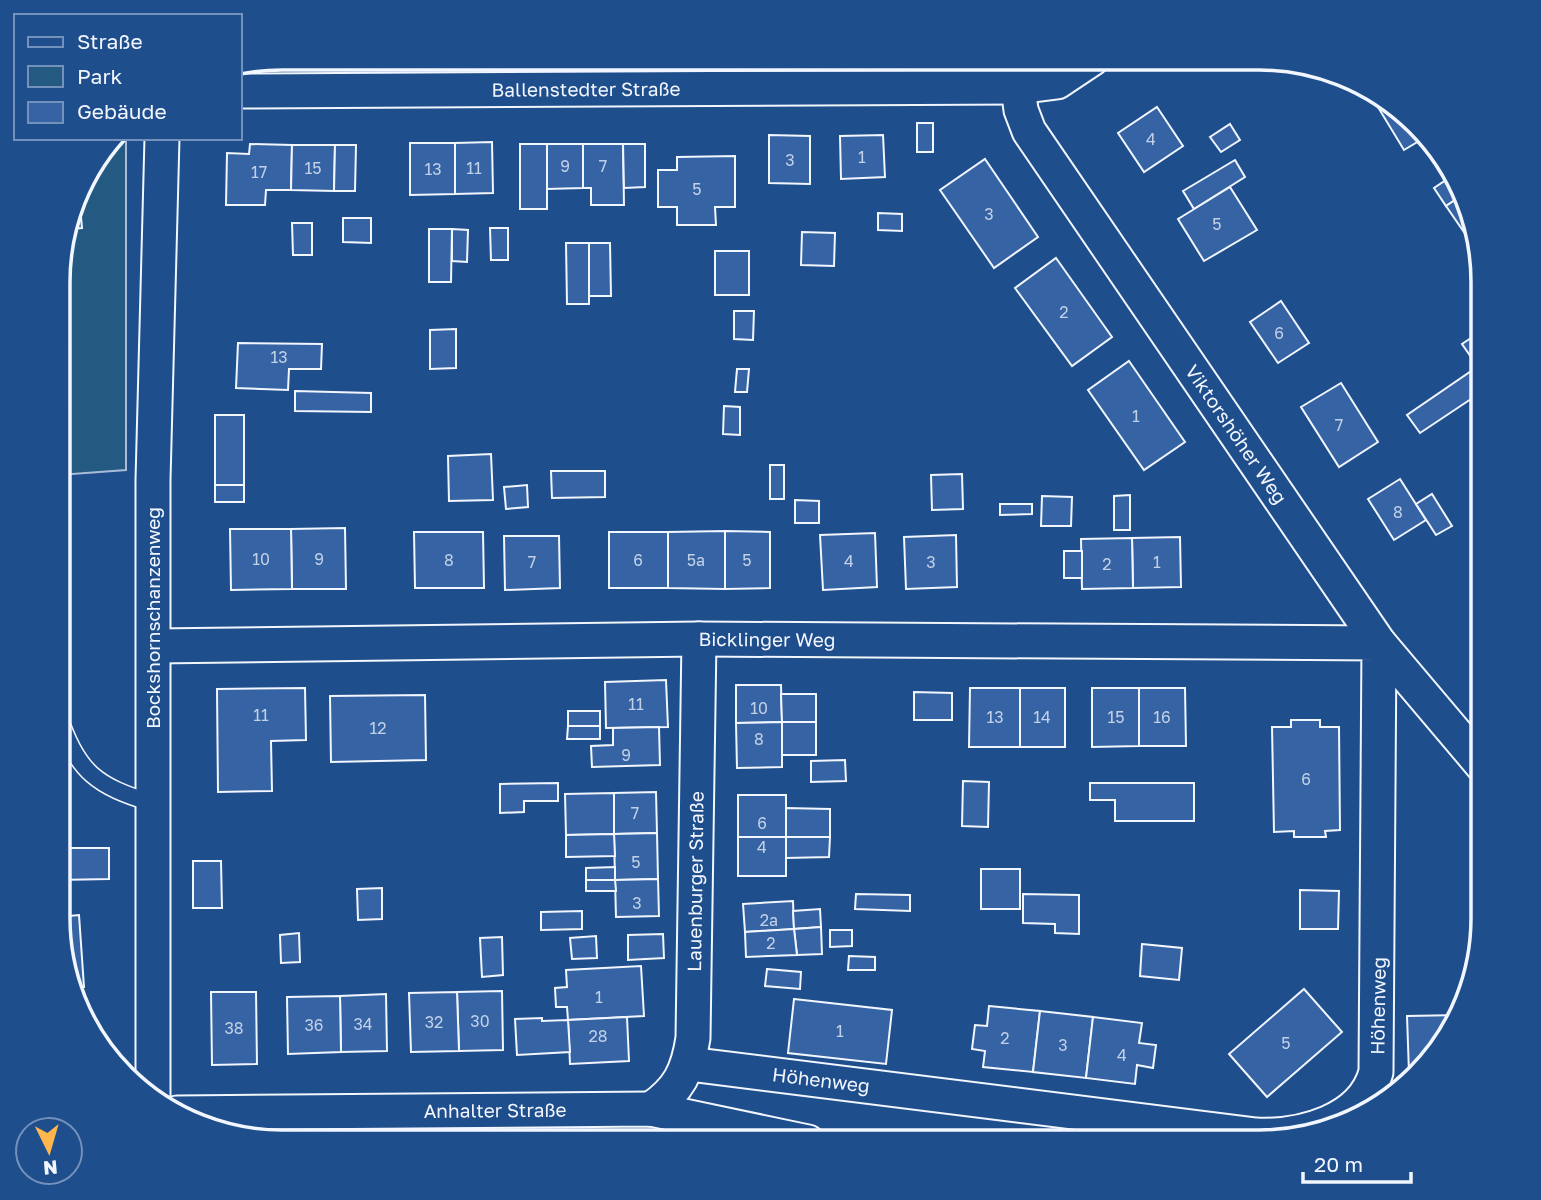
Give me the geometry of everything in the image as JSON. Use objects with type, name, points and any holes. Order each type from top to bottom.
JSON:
[{"type":"street","name":"Ballenstedter Straße","points":[[242,91],[1018,87],[1056,82],[1074,70]]},
{"type":"street","name":"Viktorshöher Weg","points":[[1018,87],[1020,110],[1029,131],[1379,643],[1471,752]]},
{"type":"street","name":"Bockshornschanzenweg","points":[[153,1085],[153,480],[162,140]]},
{"type":"street","name":"Bicklinger Weg","points":[[155,646],[699,639],[1379,643]]},
{"type":"street","name":"Lauenburger Straße","points":[[651,1108],[674,1091],[689,1064],[695,1009],[699,639]]},
{"type":"street","name":"Höhenweg","points":[[1344,1112],[1363,1097],[1376,1072],[1379,643]]},
{"type":"street","name":"Höhenweg","points":[[689,1064],[1216,1130]]},
{"type":"street","name":"Anhalter Straße","points":[[200,1114],[651,1108],[753,1130]]},
{"type":"lane","points":[[1018,87],[1033,70]]},
{"type":"lane","points":[[70,743],[88,774],[113,790],[152,803]]},
{"type":"green space","points":[[125,140],[126,140],[126,470],[70,474],[70,282],[74,241],[81,214],[98,176]]},
{"type":"building","points":[[1378,106],[1417,142],[1404,150]]},
{"type":"building","points":[[1157,107],[1183,146],[1144,172],[1118,133]]},
{"type":"building","points":[[917,123],[933,123],[933,152],[917,152]]},
{"type":"building","points":[[1230,124],[1240,140],[1221,152],[1210,137]]},
{"type":"building","points":[[769,135],[810,136],[810,184],[769,183]]},
{"type":"building","points":[[883,135],[885,177],[841,179],[840,136]]},
{"type":"building","points":[[492,142],[493,193],[455,194],[455,143]]},
{"type":"building","points":[[410,143],[455,143],[455,194],[410,195]]},
{"type":"building","points":[[250,144],[292,145],[291,190],[266,190],[265,205],[226,205],[227,153],[249,154]]},
{"type":"building","points":[[520,144],[547,144],[547,209],[520,209]]},
{"type":"building","points":[[547,144],[583,144],[583,188],[547,189]]},
{"type":"building","points":[[583,144],[623,144],[624,205],[591,205],[591,188],[583,188]]},
{"type":"building","points":[[623,144],[645,144],[645,187],[624,188]]},
{"type":"building","points":[[292,145],[335,145],[334,191],[291,190]]},
{"type":"building","points":[[335,145],[356,145],[355,191],[334,191]]},
{"type":"building","points":[[735,156],[735,207],[715,207],[716,225],[677,225],[677,207],[658,207],[658,170],[677,170],[677,157]]},
{"type":"building","points":[[985,159],[1038,237],[994,268],[940,190]]},
{"type":"building","points":[[1235,160],[1245,177],[1194,209],[1183,191]]},
{"type":"building","points":[[1445,181],[1455,200],[1446,206],[1434,188]]},
{"type":"building","points":[[1230,187],[1257,230],[1204,261],[1178,219]]},
{"type":"building","points":[[1455,200],[1465,234],[1446,206]]},
{"type":"building","points":[[878,213],[902,214],[902,231],[878,230]]},
{"type":"building","points":[[81,215],[82,228],[77,228]]},
{"type":"building","points":[[343,218],[371,218],[371,243],[343,242]]},
{"type":"building","points":[[292,223],[312,223],[312,255],[293,255]]},
{"type":"building","points":[[490,228],[508,228],[508,260],[491,260]]},
{"type":"building","points":[[429,229],[452,229],[451,282],[429,282]]},
{"type":"building","points":[[452,229],[468,230],[467,262],[452,261]]},
{"type":"building","points":[[802,232],[835,233],[834,266],[801,265]]},
{"type":"building","points":[[566,243],[589,243],[589,304],[567,304]]},
{"type":"building","points":[[589,243],[610,243],[611,296],[589,296]]},
{"type":"building","points":[[715,251],[749,251],[749,295],[715,295]]},
{"type":"building","points":[[1056,258],[1112,337],[1072,366],[1015,288]]},
{"type":"building","points":[[1281,301],[1309,343],[1278,363],[1250,322]]},
{"type":"building","points":[[734,311],[754,311],[753,340],[734,339]]},
{"type":"building","points":[[456,329],[456,368],[430,369],[430,330]]},
{"type":"building","points":[[1471,338],[1471,357],[1462,344]]},
{"type":"building","points":[[238,343],[322,344],[321,369],[289,369],[288,390],[236,388]]},
{"type":"building","points":[[1129,361],[1185,442],[1144,470],[1088,390]]},
{"type":"building","points":[[737,369],[749,369],[747,392],[735,392]]},
{"type":"building","points":[[1471,371],[1471,399],[1420,433],[1407,415]]},
{"type":"building","points":[[1341,383],[1378,442],[1339,467],[1301,407]]},
{"type":"building","points":[[295,391],[371,393],[371,412],[295,411]]},
{"type":"building","points":[[724,406],[740,407],[740,435],[723,434]]},
{"type":"building","points":[[215,415],[244,415],[244,485],[215,485]]},
{"type":"building","points":[[491,454],[493,500],[449,501],[448,456]]},
{"type":"building","points":[[770,465],[784,465],[784,499],[770,499]]},
{"type":"building","points":[[551,471],[605,471],[605,497],[552,498]]},
{"type":"building","points":[[962,474],[963,509],[932,510],[931,475]]},
{"type":"building","points":[[1400,479],[1426,520],[1394,540],[1368,499]]},
{"type":"building","points":[[215,485],[244,485],[244,502],[215,502]]},
{"type":"building","points":[[527,485],[528,507],[506,509],[504,487]]},
{"type":"building","points":[[1432,494],[1452,526],[1436,535],[1416,504]]},
{"type":"building","points":[[1130,495],[1130,530],[1114,530],[1114,496]]},
{"type":"building","points":[[1042,496],[1072,497],[1071,526],[1041,526]]},
{"type":"building","points":[[795,500],[819,501],[819,523],[795,523]]},
{"type":"building","points":[[1000,504],[1032,504],[1032,514],[1000,515]]},
{"type":"building","points":[[345,528],[346,589],[292,589],[291,529]]},
{"type":"building","points":[[230,529],[291,529],[292,589],[231,590]]},
{"type":"building","points":[[725,531],[770,532],[770,588],[725,589]]},
{"type":"building","points":[[725,531],[725,589],[668,588],[668,532]]},
{"type":"building","points":[[414,532],[483,532],[484,588],[415,588]]},
{"type":"building","points":[[609,532],[668,532],[668,588],[609,588]]},
{"type":"building","points":[[875,533],[877,587],[823,590],[820,535]]},
{"type":"building","points":[[956,535],[957,587],[906,589],[904,537]]},
{"type":"building","points":[[504,536],[559,536],[560,588],[505,590]]},
{"type":"building","points":[[1180,537],[1181,587],[1133,588],[1132,538]]},
{"type":"building","points":[[1132,538],[1133,588],[1082,589],[1081,539]]},
{"type":"building","points":[[1064,551],[1082,551],[1082,578],[1064,578]]},
{"type":"building","points":[[666,680],[668,727],[606,728],[605,682]]},
{"type":"building","points":[[736,685],[781,685],[782,722],[736,723]]},
{"type":"building","points":[[305,688],[306,740],[271,741],[272,791],[218,792],[217,689]]},
{"type":"building","points":[[970,688],[1020,688],[1020,747],[969,747]]},
{"type":"building","points":[[1020,688],[1065,688],[1065,747],[1020,747]]},
{"type":"building","points":[[1092,688],[1139,688],[1139,746],[1092,747]]},
{"type":"building","points":[[1139,688],[1185,688],[1186,746],[1139,746]]},
{"type":"building","points":[[914,692],[952,693],[952,720],[914,720]]},
{"type":"building","points":[[781,694],[816,694],[816,722],[782,722]]},
{"type":"building","points":[[425,695],[426,760],[331,762],[330,696]]},
{"type":"building","points":[[568,711],[600,711],[600,726],[568,726]]},
{"type":"building","points":[[1291,720],[1320,720],[1320,727],[1339,727],[1340,830],[1325,831],[1326,837],[1294,837],[1294,831],[1274,832],[1272,727],[1291,727]]},
{"type":"building","points":[[782,722],[816,722],[816,755],[782,755]]},
{"type":"building","points":[[782,722],[782,767],[737,768],[736,723]]},
{"type":"building","points":[[568,726],[600,726],[600,739],[567,739]]},
{"type":"building","points":[[659,727],[660,765],[592,767],[591,746],[613,745],[613,728]]},
{"type":"building","points":[[845,760],[846,781],[811,782],[811,761]]},
{"type":"building","points":[[963,781],[989,782],[988,827],[962,826]]},
{"type":"building","points":[[558,783],[558,801],[524,801],[524,812],[500,813],[500,784]]},
{"type":"building","points":[[1090,783],[1194,783],[1194,821],[1115,821],[1115,800],[1090,800]]},
{"type":"building","points":[[656,792],[657,833],[614,834],[614,793]]},
{"type":"building","points":[[614,793],[614,834],[566,835],[565,794]]},
{"type":"building","points":[[738,795],[786,795],[786,837],[738,837]]},
{"type":"building","points":[[786,808],[830,809],[830,837],[786,837]]},
{"type":"building","points":[[657,833],[658,879],[615,880],[614,834]]},
{"type":"building","points":[[614,834],[615,856],[566,857],[566,835]]},
{"type":"building","points":[[738,837],[786,837],[786,876],[738,876]]},
{"type":"building","points":[[786,837],[830,837],[829,857],[786,858]]},
{"type":"building","points":[[70,848],[109,848],[109,879],[70,880]]},
{"type":"building","points":[[193,861],[221,861],[222,908],[193,908]]},
{"type":"building","points":[[615,867],[615,880],[586,880],[586,868]]},
{"type":"building","points":[[981,869],[1020,869],[1020,909],[981,909]]},
{"type":"building","points":[[658,879],[659,916],[616,917],[615,880]]},
{"type":"building","points":[[586,880],[615,880],[616,891],[586,891]]},
{"type":"building","points":[[382,888],[382,919],[358,920],[357,889]]},
{"type":"building","points":[[1300,890],[1339,891],[1338,929],[1300,929]]},
{"type":"building","points":[[856,894],[910,895],[910,911],[855,909]]},
{"type":"building","points":[[1023,894],[1079,895],[1079,934],[1055,933],[1055,924],[1023,923]]},
{"type":"building","points":[[793,901],[794,929],[745,932],[743,904]]},
{"type":"building","points":[[820,909],[821,927],[794,929],[793,911]]},
{"type":"building","points":[[582,911],[582,929],[541,930],[541,912]]},
{"type":"building","points":[[79,915],[84,987],[74,959],[70,916]]},
{"type":"building","points":[[821,927],[822,954],[797,955],[794,929]]},
{"type":"building","points":[[794,929],[797,955],[746,957],[745,932]]},
{"type":"building","points":[[830,930],[852,930],[852,946],[830,947]]},
{"type":"building","points":[[299,933],[300,962],[281,963],[280,935]]},
{"type":"building","points":[[663,934],[664,958],[628,960],[628,935]]},
{"type":"building","points":[[596,936],[597,958],[572,959],[570,938]]},
{"type":"building","points":[[502,937],[503,975],[482,977],[480,938]]},
{"type":"building","points":[[1142,944],[1182,948],[1179,980],[1140,976]]},
{"type":"building","points":[[849,956],[875,957],[875,970],[848,970]]},
{"type":"building","points":[[641,966],[644,1016],[568,1020],[567,1007],[556,1007],[555,988],[567,987],[566,970]]},
{"type":"building","points":[[767,969],[801,972],[800,989],[765,986]]},
{"type":"building","points":[[1304,989],[1342,1032],[1267,1097],[1229,1054]]},
{"type":"building","points":[[502,991],[503,1050],[459,1051],[457,992]]},
{"type":"building","points":[[211,992],[256,992],[257,1064],[212,1065]]},
{"type":"building","points":[[457,992],[459,1051],[411,1052],[409,993]]},
{"type":"building","points":[[386,994],[387,1051],[341,1052],[340,996]]},
{"type":"building","points":[[340,996],[341,1052],[288,1054],[287,997]]},
{"type":"building","points":[[794,999],[892,1010],[886,1064],[788,1053]]},
{"type":"building","points":[[989,1006],[1040,1011],[1033,1072],[983,1067],[985,1051],[972,1049],[975,1025],[987,1026]]},
{"type":"building","points":[[1040,1011],[1093,1017],[1086,1078],[1033,1072]]},
{"type":"building","points":[[1447,1015],[1435,1036],[1409,1068],[1407,1016]]},
{"type":"building","points":[[627,1017],[629,1061],[570,1064],[568,1020]]},
{"type":"building","points":[[1093,1017],[1142,1023],[1139,1043],[1156,1045],[1153,1068],[1137,1065],[1135,1084],[1086,1078]]},
{"type":"building","points":[[542,1018],[542,1021],[568,1020],[570,1052],[517,1055],[515,1019]]}]
